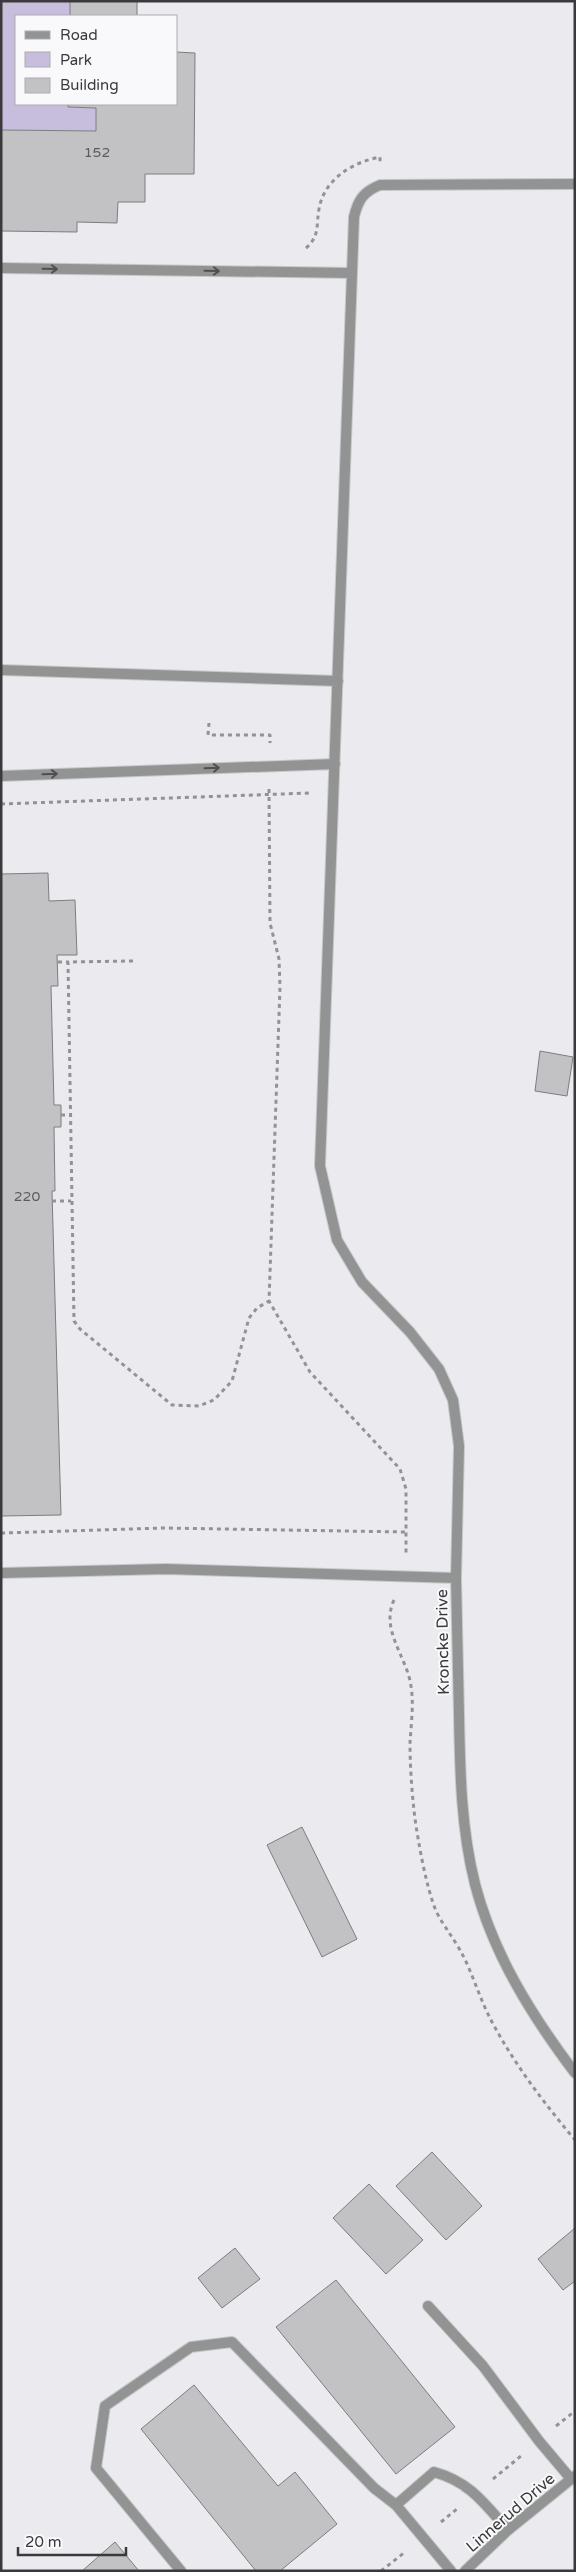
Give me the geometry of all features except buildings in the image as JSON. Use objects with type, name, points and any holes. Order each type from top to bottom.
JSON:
[{"type":"street","points":[[456,1578],[459,1446],[453,1400],[439,1369],[410,1332],[362,1282],[337,1240],[320,1166],[354,217],[357,202],[367,191],[380,186],[575,184]]},
{"type":"street","points":[[1,268],[352,273]]},
{"type":"street","points":[[1,670],[338,682]]},
{"type":"street","points":[[1,776],[335,764]]},
{"type":"street","name":"Kroncke Drive","points":[[1,1573],[166,1570],[456,1578],[460,1780],[466,1840],[475,1884],[491,1932],[514,1983],[550,2040],[575,2074]]},
{"type":"street","points":[[428,2306],[483,2366],[539,2441],[573,2478]]},
{"type":"street","points":[[181,2571],[96,2468],[105,2406],[191,2347],[232,2342],[374,2488],[396,2505],[450,2571]]},
{"type":"street","points":[[396,2505],[434,2472],[453,2477],[476,2493],[508,2530]]},
{"type":"street","name":"Linnerud Drive","points":[[465,2571],[508,2530],[573,2478]]},
{"type":"path","points":[[300,250],[307,248],[315,238],[321,200],[332,182],[340,175],[358,163],[380,157],[380,186]]},
{"type":"path","points":[[209,723],[208,735],[270,735],[268,795],[270,923],[279,959],[280,988],[269,1301],[310,1372],[400,1468],[406,1489],[405,1577],[390,1609],[390,1623],[392,1636],[406,1662],[411,1687],[410,1746],[416,1820],[436,1910],[447,1932],[460,1950],[484,2007],[511,2055],[538,2095],[575,2140]]},
{"type":"path","points":[[1,804],[334,792]]},
{"type":"path","points":[[58,962],[133,960]]},
{"type":"path","points":[[68,962],[74,1322],[172,1405],[199,1406],[214,1400],[226,1390],[232,1381],[249,1318],[257,1308],[269,1301]]},
{"type":"path","points":[[61,1115],[70,1115]]},
{"type":"path","points":[[52,1201],[72,1201]]},
{"type":"path","points":[[1,1532],[163,1528],[406,1532]]},
{"type":"green space","points":[[1,1],[70,1],[70,15],[15,15],[15,105],[68,105],[69,107],[96,108],[96,131],[1,130]]}]
